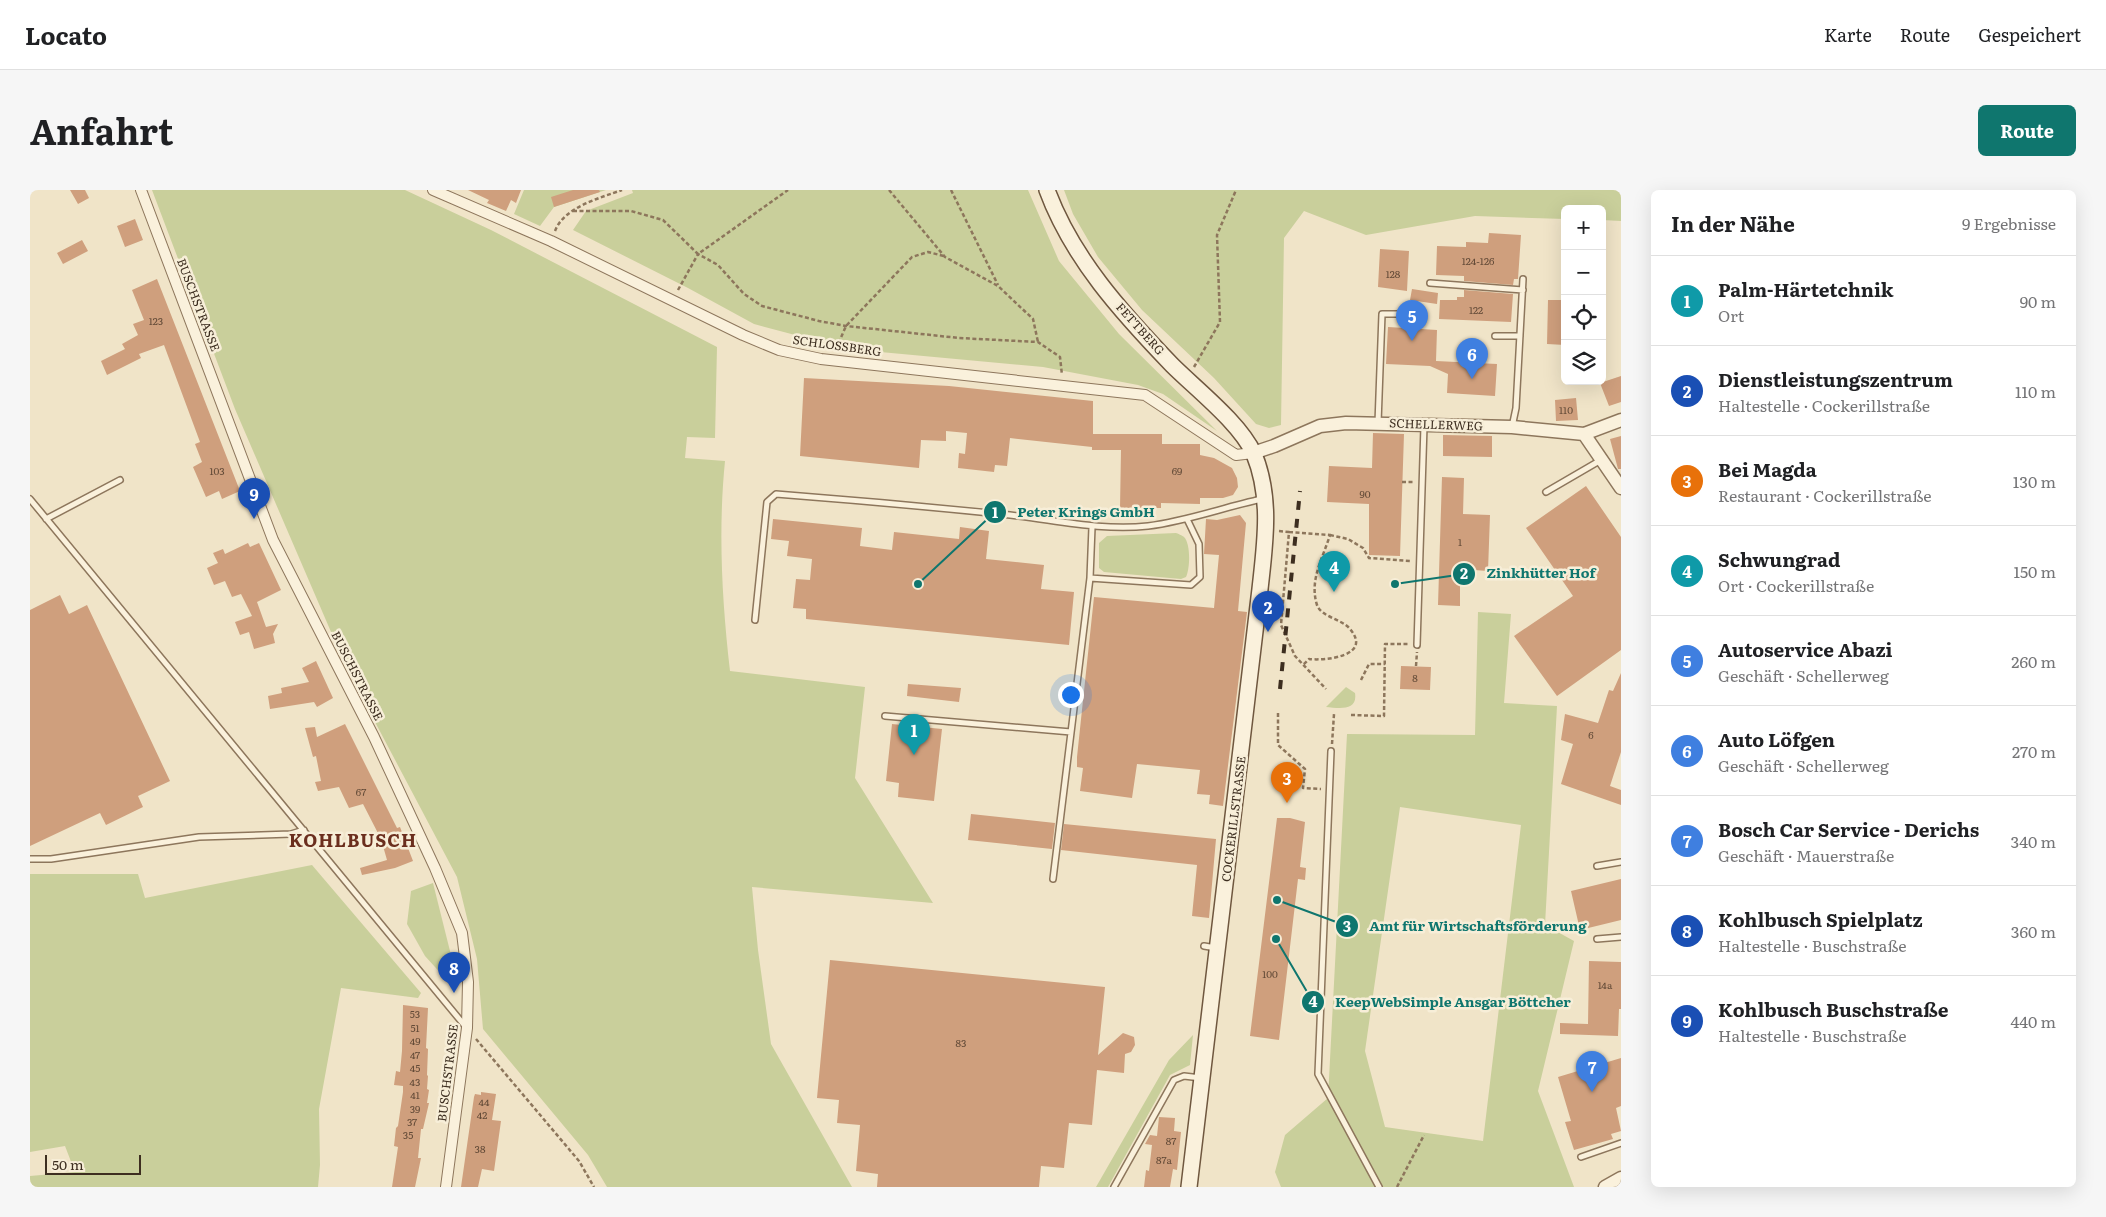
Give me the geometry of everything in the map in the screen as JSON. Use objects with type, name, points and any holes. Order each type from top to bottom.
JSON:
[{"type":"main road","name":"FETTBERG","points":[[1047,190],[1067,235],[1093,276],[1128,318],[1228,418],[1253,453]]},
{"type":"main road","name":"COCKERILLSTRASSE","points":[[1189,1187],[1201,1078],[1211,947],[1245,731],[1266,530],[1266,498],[1253,453]]},
{"type":"street","name":"BUSCHSTRASSE","points":[[140,190],[273,540],[374,737],[435,868],[462,933],[468,982],[467,1028],[446,1187]]},
{"type":"street","name":"SCHLOSSBERG","points":[[433,190],[551,241],[779,350],[832,360],[1144,395],[1236,455],[1253,453]]},
{"type":"street","name":"SCHELLERWEG","points":[[1253,453],[1320,426],[1346,423],[1512,427],[1584,434],[1621,420]]},
{"type":"street","points":[[1584,434],[1621,488]]},
{"type":"street","points":[[1605,1187],[1621,1178]]},
{"type":"lane","points":[[1512,427],[1523,279]]},
{"type":"lane","points":[[1430,283],[1523,290]]},
{"type":"lane","points":[[1378,424],[1382,314],[1413,314]]},
{"type":"lane","points":[[1495,336],[1520,336]]},
{"type":"lane","points":[[1417,645],[1424,426]]},
{"type":"lane","points":[[1546,492],[1602,460]]},
{"type":"lane","points":[[46,519],[120,480]]},
{"type":"lane","points":[[756,620],[767,502],[776,494],[888,503],[1021,517],[1092,527],[1147,526],[1187,519],[1235,504],[1266,498]]},
{"type":"lane","points":[[30,499],[467,1028]]},
{"type":"lane","points":[[1090,578],[1191,585],[1200,577],[1199,544],[1187,519]]},
{"type":"lane","points":[[1054,879],[1090,578],[1092,527]]},
{"type":"lane","points":[[885,716],[1071,732]]},
{"type":"lane","points":[[1331,751],[1318,1074],[1379,1187]]},
{"type":"lane","points":[[30,859],[51,859],[200,837],[291,834],[304,830]]},
{"type":"lane","points":[[1597,866],[1621,862]]},
{"type":"lane","points":[[1598,939],[1621,937]]},
{"type":"lane","points":[[1114,1187],[1174,1080],[1184,1076],[1201,1078]]},
{"type":"lane","points":[[1581,1158],[1621,1143]]},
{"type":"path","points":[[551,241],[558,223],[573,210],[622,190]]},
{"type":"path","points":[[672,300],[698,254],[788,190]]},
{"type":"path","points":[[889,190],[945,256]]},
{"type":"path","points":[[951,190],[998,286]]},
{"type":"path","points":[[1187,379],[1220,322],[1217,235],[1236,190]]},
{"type":"path","points":[[573,210],[631,211],[663,220],[698,254],[718,265],[744,294],[762,306],[846,326],[959,338],[1038,342],[1060,357],[1064,386]]},
{"type":"path","points":[[832,360],[846,326],[912,257],[928,252],[945,256],[998,286],[1033,319],[1038,342]]},
{"type":"path","points":[[1266,530],[1330,535],[1348,539],[1363,548],[1369,558],[1420,561]]},
{"type":"path","points":[[1289,532],[1281,625],[1294,656],[1326,690]]},
{"type":"path","points":[[1303,665],[1309,659],[1337,658],[1354,648],[1356,641],[1352,630],[1342,621],[1320,612],[1317,605],[1315,589],[1318,561],[1326,548],[1330,535]]},
{"type":"path","points":[[1351,715],[1384,716],[1385,644],[1417,645],[1416,666]]},
{"type":"path","points":[[1362,680],[1369,664],[1385,664]]},
{"type":"path","points":[[1278,713],[1278,745],[1305,769],[1303,788],[1330,790]]},
{"type":"path","points":[[1332,738],[1334,714]]},
{"type":"path","points":[[467,1028],[579,1161],[594,1187]]},
{"type":"path","points":[[1397,1187],[1424,1135]]},
{"type":"green space","points":[[152,190],[405,190],[491,230],[717,347],[715,438],[687,437],[685,458],[725,461],[721,540],[730,671],[865,687],[855,778],[933,903],[752,887],[758,950],[771,1044],[852,1187],[607,1187],[588,1155],[483,1029],[477,959],[457,877],[347,669],[235,409]]},
{"type":"green space","points":[[524,190],[606,190],[554,207],[540,226],[514,214]]},
{"type":"green space","points":[[632,190],[1028,190],[1059,261],[1119,334],[1217,431],[1163,394],[1138,385],[1043,367],[848,349],[754,324],[688,288],[573,230],[586,211],[633,193]]},
{"type":"green space","points":[[1064,190],[1621,190],[1621,221],[1606,220],[1606,205],[1561,205],[1561,219],[1475,216],[1366,235],[1304,211],[1284,238],[1281,425],[1269,428],[1256,424],[1214,378],[1142,310],[1098,257],[1073,214]]},
{"type":"green space","points":[[1176,533],[1184,537],[1188,545],[1189,563],[1186,577],[1181,579],[1104,572],[1099,568],[1099,543],[1107,536]]},
{"type":"green space","points":[[1478,612],[1511,614],[1504,703],[1557,706],[1545,925],[1574,941],[1538,1091],[1574,1187],[1281,1187],[1275,1172],[1285,1135],[1328,1098],[1347,734],[1475,735]],"holes":[[[1400,807],[1521,825],[1483,1141],[1385,1127],[1365,1051]]]},
{"type":"green space","points":[[1346,687],[1355,693],[1355,699],[1350,706],[1346,708],[1326,707]]},
{"type":"green space","points":[[312,865],[421,993],[418,998],[341,988],[319,1109],[320,1165],[318,1187],[30,1187],[30,1176],[75,1172],[65,1146],[30,1152],[30,874],[138,874],[145,898]]},
{"type":"green space","points":[[433,883],[456,975],[445,978],[425,956],[407,924],[411,891]]},
{"type":"green space","points":[[1193,1035],[1190,1065],[1170,1075],[1108,1187],[1096,1187],[1169,1060]]},
{"type":"building","points":[[70,190],[85,190],[89,198],[78,204]]},
{"type":"building","points":[[468,190],[521,190],[516,203],[511,200],[506,211],[487,203],[489,200]]},
{"type":"building","points":[[573,190],[599,190],[600,192],[554,207],[551,197]]},
{"type":"building","points":[[135,219],[143,240],[125,247],[117,226]]},
{"type":"building","points":[[1489,233],[1521,235],[1518,279],[1514,279],[1513,285],[1464,281],[1464,276],[1436,275],[1437,246],[1466,247],[1466,242],[1488,243]]},
{"type":"building","points":[[82,240],[88,251],[63,264],[57,253]]},
{"type":"building","points":[[1380,249],[1409,251],[1407,291],[1378,287]]},
{"type":"building","points":[[157,279],[240,491],[222,499],[219,491],[206,497],[193,467],[202,462],[195,444],[200,442],[164,345],[139,354],[141,358],[107,375],[101,361],[125,349],[122,344],[138,335],[133,324],[144,320],[132,290]]},
{"type":"building","points":[[1412,289],[1438,293],[1437,304],[1410,300]]},
{"type":"building","points":[[1464,290],[1513,294],[1511,322],[1439,319],[1440,300],[1457,300],[1457,297],[1464,297]]},
{"type":"building","points":[[1548,300],[1561,300],[1561,345],[1547,344]]},
{"type":"building","points":[[1388,327],[1437,330],[1436,361],[1497,364],[1495,396],[1447,393],[1448,374],[1430,366],[1386,364]]},
{"type":"building","points":[[1621,376],[1621,402],[1609,406],[1601,385],[1606,385],[1606,381]]},
{"type":"building","points":[[804,378],[949,386],[1093,401],[1093,434],[1162,434],[1162,444],[1200,444],[1200,455],[1214,458],[1232,468],[1237,478],[1238,487],[1233,495],[1223,498],[1200,498],[1200,504],[1161,503],[1161,508],[1120,508],[1121,450],[1092,450],[1092,447],[1010,438],[1007,466],[995,465],[994,472],[958,468],[959,453],[965,454],[967,433],[946,431],[946,441],[921,440],[919,468],[800,456]]},
{"type":"building","points":[[1576,398],[1578,420],[1556,421],[1555,400]]},
{"type":"building","points":[[1373,433],[1404,434],[1400,556],[1369,555],[1369,504],[1327,502],[1329,466],[1372,468]]},
{"type":"building","points":[[1443,435],[1492,436],[1492,457],[1443,456]]},
{"type":"building","points":[[1621,436],[1621,469],[1618,469],[1610,439]]},
{"type":"building","points":[[1442,477],[1464,478],[1463,514],[1490,515],[1488,571],[1460,569],[1460,606],[1438,605]]},
{"type":"building","points":[[1586,486],[1621,537],[1621,650],[1557,696],[1514,636],[1573,596],[1526,528]]},
{"type":"building","points":[[1240,515],[1246,523],[1238,611],[1247,612],[1223,806],[1209,804],[1210,795],[1197,794],[1200,770],[1137,764],[1132,798],[1080,791],[1083,768],[1077,767],[1077,757],[1094,597],[1214,608],[1219,555],[1204,554],[1206,519],[1217,520]]},
{"type":"building","points":[[773,519],[862,528],[860,546],[892,550],[894,532],[959,539],[960,527],[989,531],[986,559],[1044,565],[1041,589],[1074,592],[1069,645],[806,619],[806,609],[793,608],[796,579],[810,580],[812,559],[787,556],[789,541],[771,539]]},
{"type":"building","points":[[248,543],[250,547],[259,543],[281,590],[257,602],[266,627],[278,624],[273,634],[275,643],[254,649],[249,632],[240,635],[235,622],[252,616],[241,594],[232,597],[225,581],[214,585],[207,568],[218,563],[213,553],[223,549],[225,554]]},
{"type":"building","points":[[60,595],[69,614],[87,605],[170,781],[138,796],[143,807],[106,825],[100,813],[30,846],[30,610]]},
{"type":"building","points":[[316,661],[333,698],[317,707],[314,702],[270,709],[268,696],[282,693],[281,688],[309,682],[302,668]]},
{"type":"building","points":[[1401,666],[1431,667],[1430,690],[1400,689]]},
{"type":"building","points":[[1621,673],[1621,752],[1610,786],[1621,790],[1621,805],[1561,784],[1573,744],[1561,740],[1565,714],[1598,723],[1609,690],[1613,691]]},
{"type":"building","points":[[908,684],[961,688],[959,702],[907,696]]},
{"type":"building","points":[[345,724],[397,828],[400,827],[413,861],[395,868],[362,875],[360,868],[387,860],[381,839],[363,804],[349,808],[339,787],[318,791],[315,782],[321,781],[316,756],[313,757],[305,728],[315,727],[317,737]]},
{"type":"building","points":[[892,724],[942,729],[934,801],[898,797],[899,783],[886,781]]},
{"type":"building","points":[[971,814],[1055,823],[1052,849],[968,840]]},
{"type":"building","points":[[1277,818],[1290,818],[1305,822],[1300,867],[1306,868],[1305,880],[1298,879],[1279,1040],[1250,1036]]},
{"type":"building","points":[[1064,824],[1216,839],[1209,918],[1192,916],[1197,865],[1061,850]]},
{"type":"building","points":[[1621,879],[1621,920],[1580,930],[1571,891]]},
{"type":"building","points":[[830,960],[1105,987],[1098,1055],[1123,1033],[1134,1037],[1135,1045],[1131,1052],[1125,1054],[1124,1073],[1097,1070],[1092,1125],[1069,1123],[1064,1168],[1041,1166],[1039,1187],[877,1187],[878,1174],[856,1171],[860,1125],[837,1123],[839,1100],[817,1098]]},
{"type":"building","points":[[1589,961],[1621,962],[1621,1009],[1619,1009],[1618,1036],[1560,1034],[1560,1023],[1588,1024]]},
{"type":"building","points":[[403,1005],[428,1008],[426,1048],[428,1049],[427,1089],[429,1090],[427,1103],[429,1103],[423,1129],[421,1129],[418,1158],[421,1158],[415,1187],[392,1187],[398,1147],[394,1146],[396,1128],[398,1126],[403,1092],[403,1086],[394,1085],[396,1071],[400,1072]]},
{"type":"building","points":[[1621,1058],[1621,1106],[1616,1108],[1621,1131],[1611,1134],[1613,1139],[1574,1150],[1565,1122],[1571,1121],[1558,1077]]},
{"type":"building","points":[[481,1092],[496,1094],[492,1120],[501,1121],[494,1171],[482,1169],[478,1187],[461,1187],[474,1097],[475,1094],[481,1095]]},
{"type":"building","points":[[1159,1117],[1175,1118],[1174,1131],[1181,1132],[1177,1170],[1173,1169],[1170,1187],[1144,1187],[1146,1170],[1149,1171],[1152,1145],[1145,1144],[1150,1135],[1157,1136]]},
{"type":"railway","points":[[1280,689],[1300,491]]},
{"type":"place","name":"Autoservice Abazi","points":[[1412,341]]},
{"type":"place","name":"Auto Löfgen","points":[[1472,379]]},
{"type":"place","name":"Kohlbusch Buschstraße","points":[[254,519]]},
{"type":"place","name":"Peter Krings GmbH","points":[[918,584]]},
{"type":"place","name":"Zinkhütter Hof","points":[[1395,584]]},
{"type":"place","name":"Schwungrad","points":[[1334,592]]},
{"type":"place","name":"Dienstleistungszentrum","points":[[1268,632]]},
{"type":"place","name":"Palm-Härtetchnik","points":[[914,755]]},
{"type":"place","name":"Bei Magda","points":[[1287,803]]},
{"type":"place","name":"Amt für Wirtschaftsförderung","points":[[1277,900]]},
{"type":"place","name":"KeepWebSimple Ansgar Böttcher","points":[[1276,939]]},
{"type":"place","name":"Kohlbusch Spielplatz","points":[[454,993]]},
{"type":"place","name":"Bosch Car Service - Derichs","points":[[1592,1092]]},
{"type":"district","name":"KOHLBUSCH","points":[[353,841]]}]
